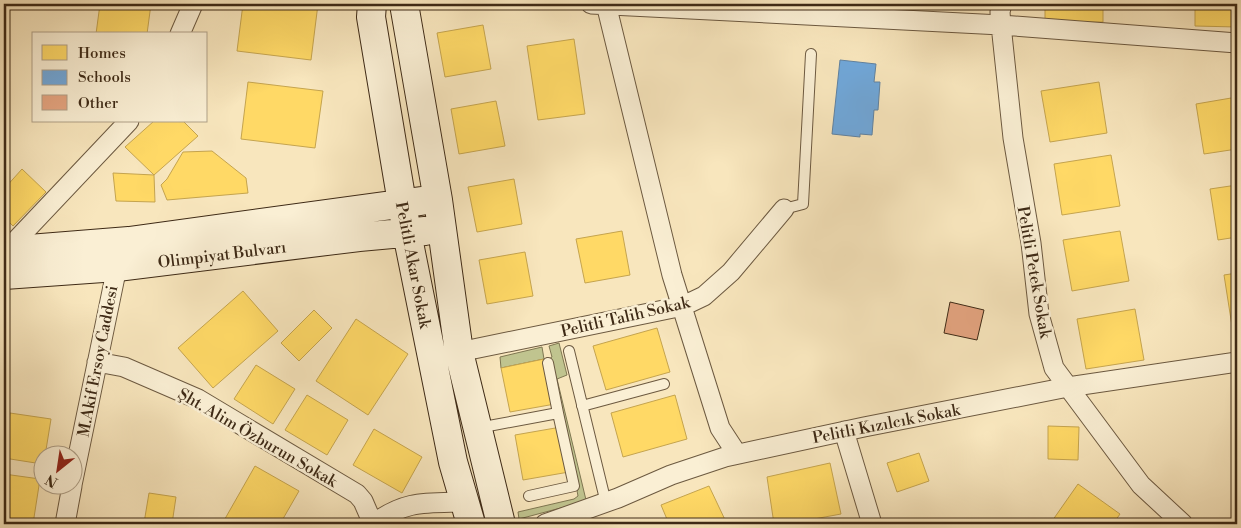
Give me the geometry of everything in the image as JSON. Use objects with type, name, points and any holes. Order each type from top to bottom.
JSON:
[{"type":"main road","name":"Pelitli Akar Sokak","points":[[372,4],[371,17],[407,234],[454,462],[467,513]]},
{"type":"main road","name":"Pelitli Akar Sokak","points":[[404,4],[438,200],[459,352],[501,524]]},
{"type":"main road","name":"Olimpiyat Bulvarı","points":[[5,259],[129,240],[438,200]]},
{"type":"main road","name":"Olimpiyat Bulvarı","points":[[5,259],[116,267],[359,237],[407,234],[441,229]]},
{"type":"street","points":[[181,32],[193,4]]},
{"type":"street","points":[[737,454],[720,428],[672,275],[598,4],[1001,25],[1237,43]]},
{"type":"street","name":"Pelitli Petek Sokak","points":[[1002,4],[1000,12],[1001,25],[1013,138],[1031,243],[1039,314],[1054,368],[1141,485],[1183,524]]},
{"type":"street","points":[[5,259],[128,122]]},
{"type":"street","name":"Pelitli Talih Sokak","points":[[459,352],[683,306],[704,296],[731,272],[784,209]]},
{"type":"street","name":"M.Akif Ersoy Caddesi","points":[[80,446],[116,267]]},
{"type":"street","name":"Şht. Alim Özburun Sokak","points":[[97,362],[124,367],[206,404],[357,494],[364,501],[373,524]]},
{"type":"street","name":"Pelitli Kızılcık Sokak","points":[[545,524],[606,503],[671,475],[737,454],[1068,387],[1237,362]]},
{"type":"street","points":[[844,431],[872,524]]},
{"type":"street","name":"M.Akif Ersoy Caddesi","points":[[65,524],[70,496]]},
{"type":"street","points":[[373,524],[400,508],[421,503],[467,513]]},
{"type":"lane","points":[[784,209],[803,204],[811,54]]},
{"type":"lane","points":[[569,351],[606,503]]},
{"type":"lane","points":[[529,496],[574,486],[548,363]]},
{"type":"lane","points":[[582,406],[664,384]]},
{"type":"lane","points":[[477,428],[558,413]]},
{"type":"green space","points":[[559,343],[567,375],[557,379],[586,500],[519,519],[518,512],[574,499],[578,496],[565,426],[549,359],[552,357],[549,346]]},
{"type":"green space","points":[[542,347],[544,359],[501,368],[500,357]]},
{"type":"building: Homes","points":[[100,4],[151,4],[147,32],[96,32]]},
{"type":"building: Homes","points":[[243,4],[318,4],[311,60],[237,51]]},
{"type":"building: Homes","points":[[1045,4],[1103,4],[1103,22],[1045,23]]},
{"type":"building: Homes","points":[[1195,4],[1237,4],[1237,27],[1195,26]]},
{"type":"building: Homes","points":[[483,25],[491,69],[445,77],[437,33]]},
{"type":"building: Homes","points":[[574,39],[585,114],[538,120],[527,46]]},
{"type":"building: Homes","points":[[248,82],[323,91],[315,148],[241,139]]},
{"type":"building: Homes","points":[[1099,82],[1107,133],[1050,142],[1041,91]]},
{"type":"building: Homes","points":[[1237,97],[1237,149],[1204,154],[1196,104]]},
{"type":"building: Homes","points":[[496,101],[505,146],[459,154],[451,109]]},
{"type":"building: Homes","points":[[153,122],[184,122],[198,136],[154,175],[125,147]]},
{"type":"building: Homes","points":[[212,151],[246,178],[248,193],[167,200],[161,185],[167,179],[183,152]]},
{"type":"building: Homes","points":[[1111,155],[1120,206],[1062,215],[1054,164]]},
{"type":"building: Homes","points":[[22,169],[46,192],[13,226],[4,217],[4,189]]},
{"type":"building: Homes","points":[[113,173],[154,175],[155,202],[116,201]]},
{"type":"building: Homes","points":[[514,179],[522,224],[477,232],[468,187]]},
{"type":"building: Homes","points":[[1237,185],[1237,237],[1218,240],[1210,189]]},
{"type":"building: Homes","points":[[622,231],[630,275],[585,283],[576,239]]},
{"type":"building: Homes","points":[[1120,231],[1129,281],[1072,291],[1063,240]]},
{"type":"building: Homes","points":[[525,252],[533,296],[487,304],[479,260]]},
{"type":"building: Homes","points":[[1237,273],[1237,325],[1232,326],[1224,275]]},
{"type":"building: Homes","points":[[243,291],[278,331],[213,388],[178,348]]},
{"type":"building: Homes","points":[[1135,309],[1144,360],[1086,369],[1077,319]]},
{"type":"building: Homes","points":[[314,310],[332,328],[299,361],[281,343]]},
{"type":"building: Homes","points":[[356,319],[408,354],[368,415],[316,381]]},
{"type":"building: Homes","points":[[657,328],[670,372],[606,390],[593,346]]},
{"type":"building: Homes","points":[[544,359],[555,404],[510,412],[501,368]]},
{"type":"building: Homes","points":[[256,365],[295,389],[273,424],[234,399]]},
{"type":"building: Homes","points":[[307,395],[348,420],[327,455],[285,430]]},
{"type":"building: Homes","points":[[675,395],[687,439],[623,457],[611,413]]},
{"type":"building: Homes","points":[[10,413],[51,419],[47,446],[32,446],[32,462],[4,458]]},
{"type":"building: Homes","points":[[1048,426],[1079,427],[1078,460],[1048,459]]},
{"type":"building: Homes","points":[[561,427],[569,472],[523,480],[515,435]]},
{"type":"building: Homes","points":[[374,429],[422,457],[402,493],[353,465]]},
{"type":"building: Homes","points":[[919,453],[929,481],[897,492],[887,463]]},
{"type":"building: Homes","points":[[830,463],[841,514],[787,524],[774,524],[767,477]]},
{"type":"building: Homes","points":[[255,466],[299,491],[280,524],[222,524]]},
{"type":"building: Homes","points":[[4,474],[32,478],[32,496],[37,496],[33,524],[4,520]]},
{"type":"building: Homes","points":[[1078,484],[1120,514],[1113,524],[1050,524]]},
{"type":"building: Homes","points":[[709,486],[727,524],[669,524],[661,505]]},
{"type":"building: Homes","points":[[149,493],[176,497],[172,524],[144,523]]},
{"type":"building: Schools","points":[[840,60],[876,64],[874,82],[880,82],[878,110],[874,110],[872,135],[860,134],[860,137],[832,134]]},
{"type":"building: Other","points":[[950,302],[984,310],[977,340],[944,333]]}]
